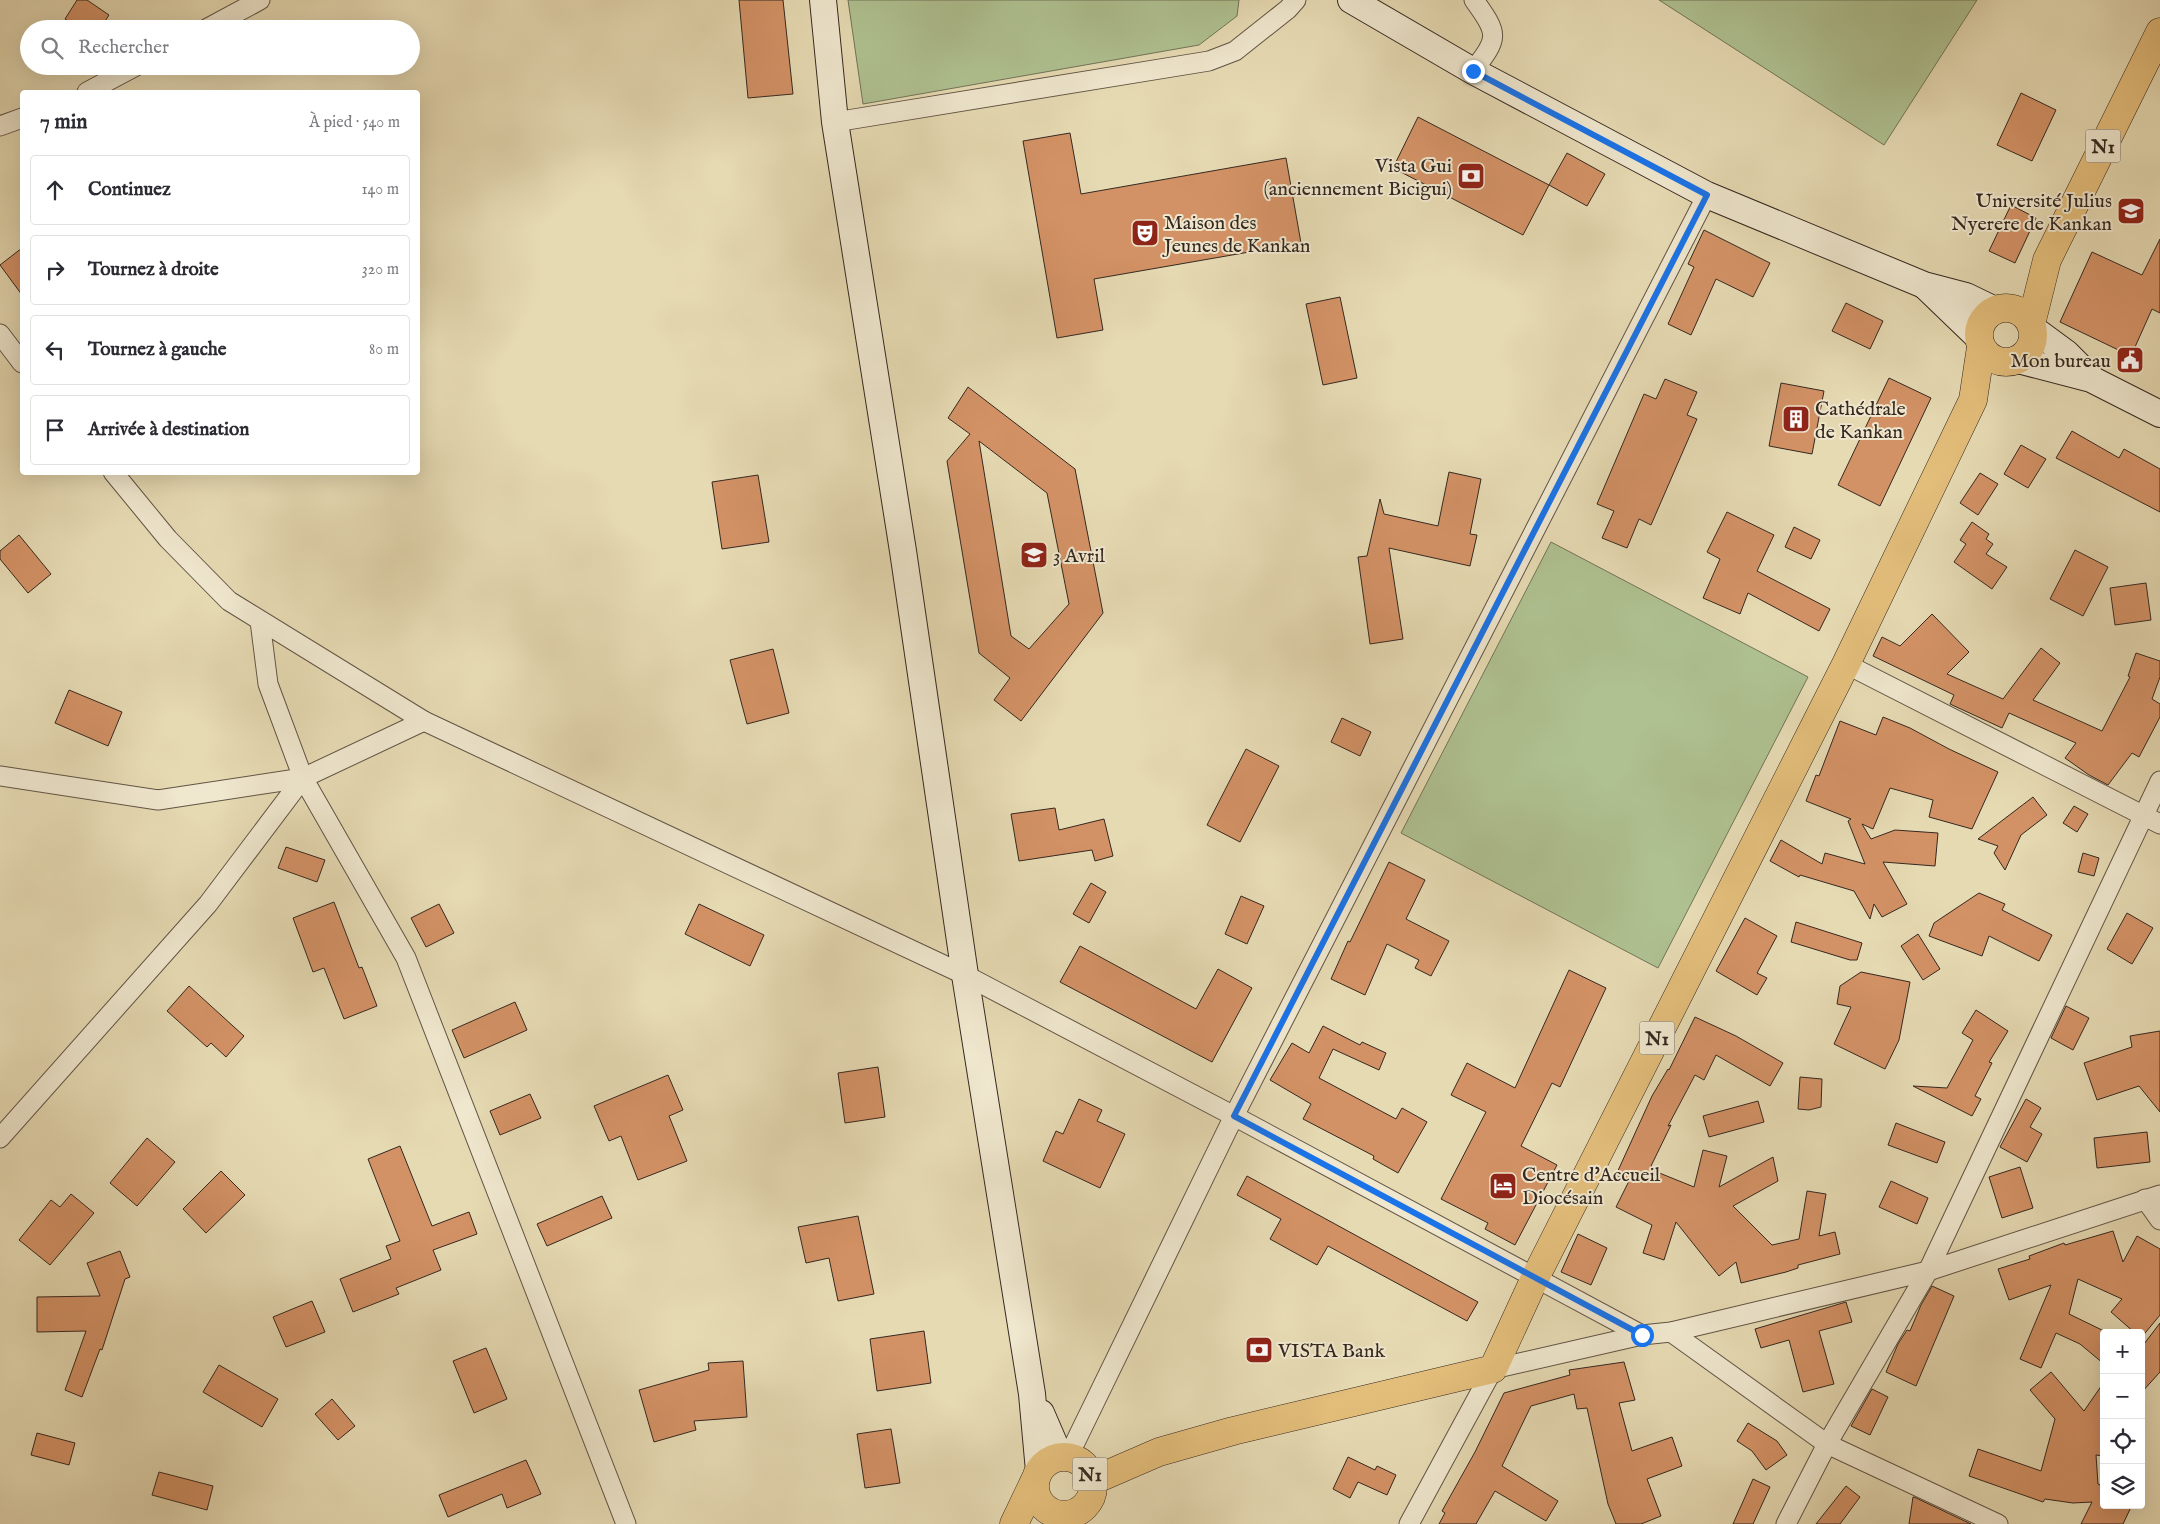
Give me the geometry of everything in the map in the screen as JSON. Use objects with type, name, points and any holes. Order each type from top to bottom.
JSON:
[{"type":"highway","name":"N1","points":[[1973,400],[2026,354],[2031,347],[2032,326],[2047,260],[2160,32]]},
{"type":"highway","name":"N1","points":[[1092,1481],[1159,1452],[1233,1431],[1492,1369],[1535,1278],[1846,664],[1973,400],[1982,321],[2000,309],[2047,260]]},
{"type":"highway","points":[[2000,309],[2012,308],[2020,312],[2027,317],[2032,326]]},
{"type":"highway","points":[[1980,342],[1987,355],[1995,360],[2004,363],[2016,361]]},
{"type":"highway","name":"N1","points":[[1055,1465],[1083,1465],[1092,1481],[1090,1498],[1085,1506],[1069,1515],[1052,1519],[1037,1499],[1035,1489],[1055,1465],[1159,1452]]},
{"type":"highway","points":[[1014,1524],[1055,1465]]},
{"type":"main road","points":[[822,0],[835,122],[903,551],[965,976],[1032,1394],[1055,1465]]},
{"type":"main road","points":[[1352,0],[1473,71],[1707,195],[1924,285],[1966,296],[2000,309]]},
{"type":"main road","points":[[1924,285],[1980,342]]},
{"type":"main road","points":[[2032,326],[2066,353],[2091,379]]},
{"type":"main road","points":[[2016,361],[2091,379],[2160,414]]},
{"type":"street","points":[[223,20],[260,0]]},
{"type":"street","points":[[1473,71],[1492,47],[1494,36],[1490,23],[1474,0]]},
{"type":"street","points":[[835,122],[1209,61],[1235,52],[1290,3]]},
{"type":"street","points":[[91,90],[119,75]]},
{"type":"street","points":[[0,126],[20,119]]},
{"type":"street","points":[[1055,1465],[1707,195]]},
{"type":"street","points":[[0,334],[20,360]]},
{"type":"street","points":[[115,475],[168,539],[229,601],[424,721],[965,976],[1234,1116],[1642,1335]]},
{"type":"street","points":[[260,621],[268,684],[303,778],[406,958],[626,1524]]},
{"type":"street","points":[[1846,664],[2160,824]]},
{"type":"street","points":[[0,776],[158,800],[303,778],[424,721]]},
{"type":"street","points":[[0,1138],[208,904],[303,778]]},
{"type":"street","points":[[1786,1524],[1827,1444],[1928,1271],[2160,781]]},
{"type":"street","points":[[1409,1524],[1492,1369],[1642,1335],[1671,1332],[1928,1271],[2152,1197],[2160,1220]]},
{"type":"street","points":[[1671,1332],[1827,1444],[1998,1524]]},
{"type":"green space","points":[[848,0],[1239,0],[1237,16],[1199,45],[863,104]]},
{"type":"green space","points":[[1659,0],[1977,0],[1884,145]]},
{"type":"green space","points":[[1551,542],[1808,677],[1658,968],[1401,833]]},
{"type":"building","points":[[77,0],[87,0],[109,15],[106,20],[65,19]]},
{"type":"building","points":[[739,0],[783,0],[793,94],[748,98]]},
{"type":"building","points":[[2021,93],[2056,110],[2032,161],[1997,145]]},
{"type":"building","name":"Vista Gui (anciennement Bicigui)","points":[[1418,117],[1549,185],[1523,235],[1393,168]]},
{"type":"building","points":[[1070,133],[1081,194],[1286,158],[1301,243],[1094,279],[1103,330],[1057,338],[1023,141]]},
{"type":"building","points":[[1567,153],[1605,174],[1587,206],[1549,185]]},
{"type":"building","points":[[2011,205],[2036,218],[2015,263],[1989,251]]},
{"type":"building","points":[[1704,230],[1770,263],[1753,297],[1716,279],[1691,335],[1668,324],[1694,267],[1688,264]]},
{"type":"building","points":[[2160,239],[2160,313],[2152,309],[2131,356],[2060,322],[2092,252],[2142,275]]},
{"type":"building","points":[[20,250],[20,292],[0,265]]},
{"type":"building","points":[[1340,297],[1357,378],[1323,385],[1306,304]]},
{"type":"building","points":[[1846,303],[1883,321],[1870,349],[1832,331]]},
{"type":"building","points":[[1889,378],[1931,398],[1880,506],[1838,485]]},
{"type":"building","points":[[1665,379],[1697,392],[1687,415],[1697,419],[1651,525],[1639,519],[1627,548],[1602,538],[1614,511],[1597,504],[1644,394],[1656,399]]},
{"type":"building","name":"Cathédrale de Kankan","points":[[1781,383],[1824,391],[1812,454],[1769,446]]},
{"type":"building","points":[[968,387],[1075,469],[1103,613],[1021,721],[994,700],[1010,678],[979,653],[947,461],[970,434],[948,418]],"holes":[[[979,441],[1047,493],[1069,604],[1029,649],[1011,636]]]},
{"type":"building","points":[[2072,431],[2119,458],[2124,449],[2160,469],[2160,512],[2056,458]]},
{"type":"building","points":[[2021,445],[2046,459],[2028,488],[2004,474]]},
{"type":"building","points":[[1449,472],[1481,479],[1470,534],[1477,535],[1470,566],[1389,548],[1403,639],[1370,644],[1358,557],[1367,556],[1380,499],[1384,514],[1438,526]]},
{"type":"building","points":[[1980,473],[1998,484],[1978,515],[1960,503]]},
{"type":"building","points":[[758,475],[769,542],[722,549],[712,482]]},
{"type":"building","points":[[1727,512],[1774,535],[1757,571],[1830,609],[1819,631],[1748,593],[1740,614],[1703,598],[1720,559],[1707,552]]},
{"type":"building","points":[[1972,522],[1989,534],[1986,539],[1993,544],[1986,554],[2007,567],[1992,589],[1954,562],[1966,544],[1960,540]]},
{"type":"building","points":[[1794,527],[1820,540],[1811,559],[1785,547]]},
{"type":"building","points":[[19,535],[51,574],[28,593],[0,559],[0,551]]},
{"type":"building","points":[[2075,550],[2108,567],[2083,616],[2050,599]]},
{"type":"building","points":[[2146,583],[2151,620],[2115,625],[2110,588]]},
{"type":"building","points":[[1932,614],[1969,652],[1947,674],[2003,699],[2041,648],[2060,663],[2033,700],[2102,731],[2130,677],[2128,676],[2136,653],[2160,661],[2160,677],[2152,699],[2160,704],[2160,717],[2139,757],[2132,753],[2108,785],[2089,775],[2065,758],[2076,743],[2009,713],[2002,728],[1950,704],[1954,695],[1873,656],[1882,637],[1900,646]]},
{"type":"building","points":[[773,649],[789,713],[747,724],[730,660]]},
{"type":"building","points":[[69,690],[122,712],[108,746],[55,723]]},
{"type":"building","points":[[1883,717],[1910,728],[1998,772],[1972,829],[1929,817],[1933,800],[1890,788],[1873,829],[1862,824],[1871,839],[1895,830],[1938,833],[1935,866],[1883,862],[1907,904],[1882,917],[1874,904],[1870,919],[1854,891],[1800,875],[1799,877],[1770,861],[1781,840],[1822,864],[1825,853],[1865,864],[1848,821],[1851,819],[1806,801],[1816,775],[1819,776],[1840,721],[1876,735]]},
{"type":"building","points":[[1342,718],[1371,732],[1360,756],[1331,742]]},
{"type":"building","points":[[1246,749],[1279,766],[1240,842],[1207,825]]},
{"type":"building","points":[[2033,797],[2047,815],[2021,835],[2005,870],[1994,853],[1998,846],[1978,839]]},
{"type":"building","points":[[2074,806],[2088,814],[2077,832],[2063,823]]},
{"type":"building","points":[[1055,808],[1059,830],[1104,819],[1113,856],[1095,861],[1092,850],[1019,861],[1011,814]]},
{"type":"building","points":[[286,847],[325,860],[317,882],[278,868]]},
{"type":"building","points":[[2083,853],[2099,858],[2094,876],[2078,872]]},
{"type":"building","points":[[1389,862],[1425,880],[1406,919],[1449,941],[1431,976],[1415,968],[1419,960],[1387,944],[1365,995],[1331,979],[1348,941],[1350,942]]},
{"type":"building","points":[[1091,883],[1106,892],[1089,923],[1073,914]]},
{"type":"building","points":[[1979,893],[2005,904],[2002,910],[2052,935],[2039,961],[1989,936],[1982,956],[1929,936],[1934,923]]},
{"type":"building","points":[[1241,896],[1264,906],[1247,944],[1225,934]]},
{"type":"building","points":[[334,902],[359,968],[362,967],[377,1006],[344,1019],[324,968],[313,972],[293,918]]},
{"type":"building","points":[[439,904],[454,933],[426,947],[411,918]]},
{"type":"building","points":[[699,904],[764,935],[750,966],[685,934]]},
{"type":"building","points":[[2127,913],[2153,928],[2132,964],[2107,949]]},
{"type":"building","points":[[1745,918],[1777,936],[1757,973],[1767,978],[1757,995],[1716,971]]},
{"type":"building","points":[[1796,922],[1862,943],[1857,960],[1850,960],[1791,942]]},
{"type":"building","points":[[1918,934],[1940,969],[1923,980],[1901,946]]},
{"type":"building","points":[[1080,946],[1196,1009],[1218,969],[1252,988],[1212,1062],[1060,982]]},
{"type":"building","points":[[1569,970],[1606,988],[1560,1087],[1552,1083],[1521,1146],[1557,1165],[1515,1245],[1485,1229],[1488,1223],[1441,1199],[1486,1112],[1451,1095],[1467,1063],[1515,1088]]},
{"type":"building","points":[[1861,972],[1910,982],[1899,1040],[1885,1069],[1834,1044],[1851,1007],[1837,1004],[1840,986]]},
{"type":"building","points":[[189,986],[244,1036],[226,1057],[211,1043],[207,1047],[167,1011]]},
{"type":"building","points":[[515,1002],[527,1030],[464,1058],[452,1030]]},
{"type":"building","points":[[2066,1006],[2089,1018],[2073,1050],[2051,1038]]},
{"type":"building","points":[[1976,1010],[2008,1031],[1989,1062],[1992,1063],[1975,1096],[1981,1099],[1972,1116],[1913,1086],[1947,1088],[1973,1040],[1962,1033]]},
{"type":"building","points":[[1695,1017],[1736,1036],[1783,1063],[1770,1086],[1716,1055],[1704,1080],[1695,1075],[1668,1126],[1671,1125],[1651,1166],[1653,1167],[1652,1170],[1694,1187],[1703,1150],[1727,1156],[1719,1187],[1773,1157],[1778,1181],[1733,1206],[1772,1245],[1799,1239],[1807,1191],[1826,1194],[1819,1236],[1835,1232],[1840,1254],[1798,1265],[1798,1268],[1786,1272],[1741,1283],[1736,1262],[1719,1276],[1676,1222],[1664,1260],[1643,1253],[1652,1225],[1616,1207],[1629,1181],[1616,1175],[1652,1096],[1669,1070]]},
{"type":"building","points":[[1323,1026],[1360,1045],[1362,1042],[1386,1053],[1379,1070],[1333,1049],[1319,1078],[1396,1119],[1402,1108],[1427,1122],[1398,1173],[1373,1159],[1374,1156],[1303,1119],[1311,1104],[1270,1080],[1292,1043],[1309,1053]]},
{"type":"building","points":[[2160,1031],[2160,1112],[2139,1086],[2097,1100],[2084,1063],[2132,1047],[2130,1036]]},
{"type":"building","points":[[878,1067],[885,1117],[845,1123],[838,1073]]},
{"type":"building","points":[[668,1075],[683,1110],[669,1116],[687,1161],[638,1180],[621,1136],[609,1141],[594,1106]]},
{"type":"building","points":[[1800,1077],[1822,1079],[1821,1107],[1809,1110],[1798,1109]]},
{"type":"building","points":[[530,1094],[541,1118],[500,1135],[490,1111]]},
{"type":"building","points":[[1079,1099],[1102,1110],[1097,1121],[1125,1134],[1100,1188],[1043,1161],[1056,1131],[1063,1134]]},
{"type":"building","points":[[2026,1099],[2041,1108],[2030,1127],[2042,1134],[2027,1162],[2000,1147]]},
{"type":"building","points":[[1758,1101],[1764,1122],[1709,1137],[1703,1116]]},
{"type":"building","points":[[1896,1123],[1945,1142],[1937,1163],[1888,1145]]},
{"type":"building","points":[[2147,1132],[2150,1162],[2097,1168],[2094,1138]]},
{"type":"building","points":[[147,1138],[175,1162],[137,1206],[110,1183]]},
{"type":"building","points":[[400,1146],[432,1226],[469,1212],[477,1234],[433,1250],[441,1270],[396,1288],[399,1294],[353,1312],[340,1279],[391,1259],[386,1246],[400,1241],[368,1159]]},
{"type":"building","points":[[2020,1167],[2033,1208],[2002,1218],[1989,1177]]},
{"type":"building","points":[[221,1171],[245,1195],[206,1233],[183,1209]]},
{"type":"building","points":[[1247,1176],[1478,1302],[1467,1321],[1328,1246],[1317,1265],[1270,1239],[1281,1219],[1237,1195]]},
{"type":"building","points":[[1891,1181],[1928,1198],[1917,1224],[1879,1207]]},
{"type":"building","points":[[71,1194],[94,1213],[50,1265],[19,1240],[51,1200],[60,1207]]},
{"type":"building","points":[[602,1196],[612,1218],[547,1246],[537,1224]]},
{"type":"building","points":[[858,1216],[874,1294],[838,1301],[829,1258],[806,1263],[798,1227]]},
{"type":"building","points":[[2113,1231],[2123,1262],[2137,1236],[2160,1249],[2160,1315],[2145,1333],[2145,1329],[2130,1329],[2111,1312],[2122,1299],[2078,1279],[2069,1314],[2100,1329],[2100,1361],[2080,1344],[2056,1333],[2041,1368],[2020,1359],[2051,1285],[2009,1300],[1998,1269],[2030,1259],[2029,1256],[2064,1243],[2065,1245]]},
{"type":"building","points":[[1578,1234],[1607,1248],[1591,1285],[1561,1272]]},
{"type":"building","points":[[120,1251],[130,1277],[125,1279],[102,1350],[100,1349],[82,1397],[65,1390],[86,1331],[37,1332],[37,1297],[100,1296],[87,1263]]},
{"type":"building","points":[[1932,1286],[1954,1296],[1916,1386],[1886,1372],[1898,1344],[1907,1330],[1910,1331],[1921,1305]]},
{"type":"building","points":[[312,1301],[325,1332],[286,1347],[273,1317]]},
{"type":"building","points":[[1846,1302],[1852,1322],[1819,1331],[1834,1384],[1803,1392],[1789,1340],[1761,1348],[1755,1329]]},
{"type":"building","points":[[2160,1323],[2160,1372],[2145,1389],[2145,1374],[2145,1343]]},
{"type":"building","points":[[924,1331],[931,1383],[877,1391],[870,1339]]},
{"type":"building","points":[[486,1348],[507,1399],[474,1413],[453,1361]]},
{"type":"building","points":[[743,1361],[747,1417],[694,1421],[696,1430],[654,1442],[639,1390],[709,1370],[708,1363]]},
{"type":"building","points":[[1624,1362],[1635,1400],[1619,1403],[1632,1451],[1672,1437],[1682,1466],[1647,1479],[1661,1516],[1641,1524],[1616,1524],[1608,1504],[1587,1408],[1577,1409],[1574,1394],[1531,1406],[1502,1466],[1558,1501],[1546,1521],[1495,1491],[1476,1524],[1439,1524],[1445,1513],[1442,1511],[1475,1452],[1504,1393],[1570,1375],[1569,1370]]},
{"type":"building","points":[[219,1365],[278,1399],[262,1427],[203,1392]]},
{"type":"building","points":[[2051,1372],[2084,1411],[2100,1388],[2100,1456],[2096,1455],[2098,1484],[2100,1485],[2100,1509],[2130,1509],[2123,1524],[2081,1524],[2092,1502],[2073,1503],[2045,1499],[2043,1502],[1969,1476],[1978,1449],[2041,1471],[2055,1419],[2030,1390]]},
{"type":"building","points":[[1872,1389],[1888,1397],[1870,1435],[1851,1426]]},
{"type":"building","points":[[332,1399],[355,1426],[338,1440],[315,1414]]},
{"type":"building","points":[[1748,1423],[1777,1441],[1787,1455],[1766,1470],[1752,1451],[1737,1441]]},
{"type":"building","points":[[891,1429],[900,1483],[865,1488],[857,1434]]},
{"type":"building","points":[[37,1433],[75,1443],[69,1465],[31,1455]]},
{"type":"building","points":[[1348,1457],[1375,1470],[1377,1466],[1396,1475],[1387,1495],[1358,1482],[1350,1498],[1333,1489]]},
{"type":"building","points":[[526,1460],[541,1494],[507,1508],[502,1494],[448,1517],[439,1495]]},
{"type":"building","points":[[159,1472],[213,1486],[207,1510],[152,1495]]},
{"type":"building","points":[[1753,1479],[1770,1487],[1753,1524],[1733,1524]]},
{"type":"building","points":[[1846,1486],[1860,1497],[1840,1524],[1816,1524]]},
{"type":"building","points":[[1914,1497],[1971,1524],[1909,1524]]},
{"type":"place","name":"Vista Gui (anciennement Bicigui)","points":[[1471,176]]},
{"type":"place","name":"Université Julius Nyerere de Kankan","points":[[2131,211]]},
{"type":"place","name":"Maison des Jeunes de Kankan","points":[[1145,233]]},
{"type":"place","name":"Mon bureau","points":[[2130,360]]},
{"type":"place","name":"Cathédrale de Kankan","points":[[1796,419]]},
{"type":"place","name":"3 Avril","points":[[1034,555]]},
{"type":"place","name":"Centre d'Accueil Diocésain","points":[[1503,1186]]},
{"type":"place","name":"VISTA Bank","points":[[1259,1350]]},
{"type":"route","points":[[1473,71],[1707,195],[1234,1116],[1642,1335]]}]
